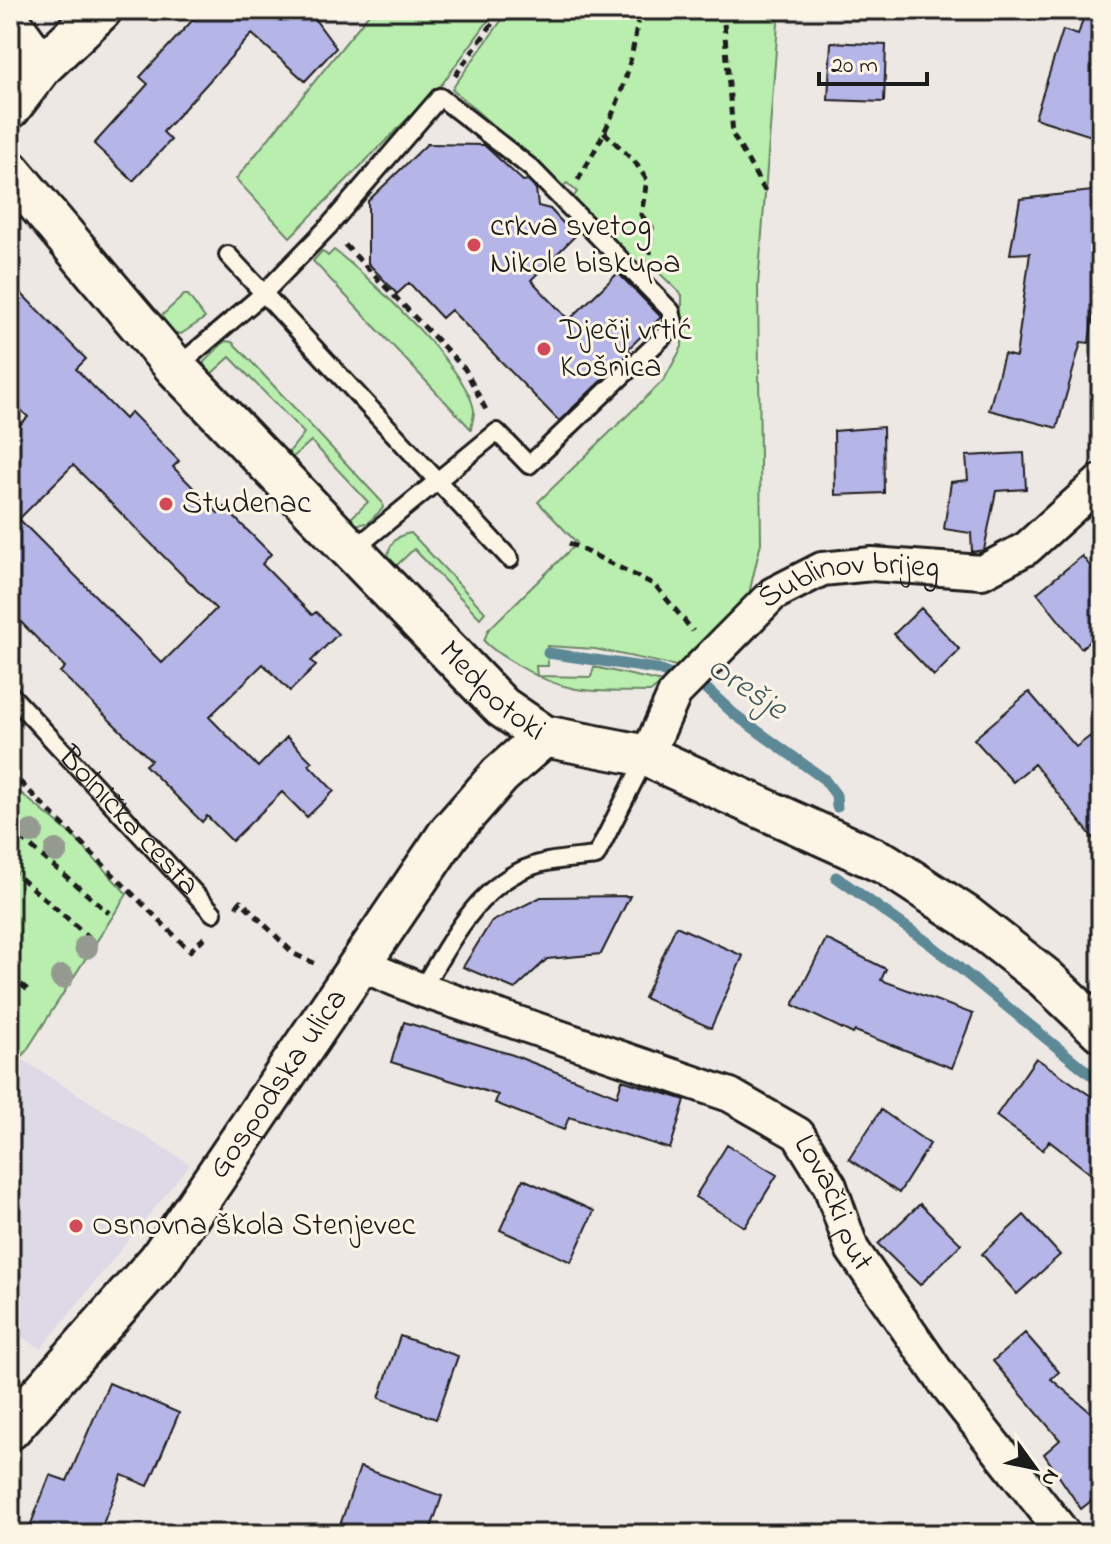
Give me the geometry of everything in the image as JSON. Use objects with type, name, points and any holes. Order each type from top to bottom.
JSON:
[{"type":"street","points":[[10,108],[42,66],[101,10]]},
{"type":"street","points":[[10,22],[42,66]]},
{"type":"street","name":"Medpotoki","points":[[10,171],[176,368],[502,707],[544,736],[647,756],[886,864],[966,916],[1045,978],[1101,1031]]},
{"type":"street","name":"Šublinov brijeg","points":[[647,756],[675,693],[773,594],[822,569],[872,564],[982,572],[1027,548],[1101,481]]},
{"type":"street","name":"Gospodska ulica","points":[[10,1429],[159,1260],[449,833],[500,775],[544,736]]},
{"type":"street","name":"Lovački put","points":[[359,964],[421,990],[730,1095],[798,1134],[830,1186],[852,1249],[942,1379],[1064,1534]]},
{"type":"lane","points":[[176,368],[264,293],[328,227],[440,97],[531,168],[671,311],[674,323],[665,335],[529,465],[497,432],[353,550]]},
{"type":"lane","points":[[228,255],[510,559]]},
{"type":"lane","name":"Bolnička cesta","points":[[10,694],[213,913]]},
{"type":"lane","points":[[421,990],[471,911],[500,882],[544,862],[596,856],[647,756]]},
{"type":"path","points":[[440,97],[502,10]]},
{"type":"path","points":[[561,199],[579,178],[604,132],[633,61],[639,10]]},
{"type":"path","points":[[723,10],[733,135],[765,191]]},
{"type":"path","points":[[604,132],[635,162],[647,180],[641,215],[652,227],[650,264],[638,277]]},
{"type":"path","points":[[328,227],[465,369],[497,432]]},
{"type":"path","points":[[569,543],[655,585],[705,660]]},
{"type":"path","points":[[10,829],[109,913]]},
{"type":"path","points":[[10,869],[90,938]]},
{"type":"path","points":[[10,976],[28,990]]},
{"type":"shaded area","name":"Osnovna škola Stenjevec","points":[[10,1052],[190,1164],[41,1349],[10,1329]]},
{"type":"green space","points":[[372,10],[496,10],[442,84],[290,237],[236,179]]},
{"type":"green space","points":[[509,10],[779,10],[758,286],[761,543],[748,598],[681,667],[595,649],[547,646],[548,666],[536,666],[537,676],[500,655],[484,641],[488,630],[577,543],[538,502],[664,380],[682,347],[682,295],[646,260],[640,266],[572,199],[577,192],[567,183],[562,187],[452,89]]},
{"type":"green space","points":[[334,250],[392,301],[455,372],[474,411],[471,429],[313,261],[322,251],[328,256]]},
{"type":"green space","points":[[184,295],[188,295],[205,318],[181,334],[171,332],[157,320]]},
{"type":"green space","points":[[225,341],[232,342],[246,356],[382,502],[383,508],[368,523],[352,525],[350,519],[368,502],[311,441],[292,458],[286,456],[304,433],[230,357],[211,374],[204,371],[204,362]]},
{"type":"green space","points":[[411,533],[485,612],[480,618],[414,549],[396,566],[390,566],[388,554],[392,544]]},
{"type":"green space","points":[[594,667],[663,682],[650,692],[597,691],[568,687],[537,676],[591,677]]},
{"type":"green space","points":[[10,784],[73,836],[127,894],[21,1059],[10,1052]]},
{"type":"building","points":[[202,10],[308,10],[336,48],[305,81],[252,34],[163,132],[171,140],[133,181],[94,144],[148,84],[140,77]]},
{"type":"building","points":[[1086,10],[1101,10],[1101,139],[1035,118],[1063,30],[1078,35]]},
{"type":"building","points":[[831,42],[886,45],[884,102],[828,100]]},
{"type":"building","points":[[427,144],[484,145],[523,181],[528,180],[536,189],[538,206],[550,209],[575,236],[531,280],[569,320],[618,273],[661,317],[628,349],[631,352],[559,421],[451,310],[442,318],[409,283],[397,294],[368,263],[368,201]]},
{"type":"building","points":[[1101,190],[1101,258],[1089,343],[1081,342],[1057,428],[989,410],[1004,354],[1016,357],[1030,253],[1010,254],[1020,199]]},
{"type":"building","points":[[10,282],[86,359],[76,369],[125,419],[131,412],[179,461],[173,467],[218,513],[224,507],[271,554],[262,564],[312,615],[316,612],[338,634],[311,661],[316,666],[290,691],[263,664],[209,717],[258,767],[287,737],[312,762],[309,765],[334,791],[307,817],[282,792],[232,841],[207,816],[202,822],[145,765],[151,760],[60,672],[65,667],[10,611],[10,434],[28,417],[10,399]],"holes":[[[73,465],[216,609],[162,663],[19,519]]]},
{"type":"building","points":[[883,427],[884,493],[835,495],[834,431]]},
{"type":"building","points":[[1024,453],[1026,489],[996,491],[984,550],[972,552],[971,533],[944,529],[951,482],[968,480],[966,456]]},
{"type":"building","points":[[1082,556],[1101,580],[1101,632],[1081,648],[1037,593]]},
{"type":"building","points":[[921,608],[960,650],[934,676],[894,634]]},
{"type":"building","points":[[1029,692],[1076,747],[1101,728],[1101,848],[1034,764],[1013,782],[974,739]]},
{"type":"building","points":[[630,896],[601,954],[547,959],[515,989],[463,967],[491,922],[541,897]]},
{"type":"building","points":[[676,926],[743,956],[711,1028],[644,998]]},
{"type":"building","points":[[826,939],[886,969],[881,980],[973,1014],[952,1068],[855,1031],[853,1034],[793,1005]]},
{"type":"building","points":[[404,1022],[513,1055],[617,1096],[622,1080],[685,1100],[670,1149],[569,1117],[564,1130],[495,1103],[498,1095],[391,1062]]},
{"type":"building","points":[[1036,1058],[1101,1103],[1101,1182],[1049,1141],[1043,1150],[996,1116]]},
{"type":"building","points":[[881,1110],[930,1144],[899,1193],[849,1159]]},
{"type":"building","points":[[727,1145],[777,1175],[745,1227],[695,1197]]},
{"type":"building","points":[[523,1179],[594,1211],[571,1262],[500,1230]]},
{"type":"building","points":[[920,1204],[961,1244],[920,1285],[878,1244]]},
{"type":"building","points":[[1024,1215],[1060,1255],[1017,1294],[982,1254]]},
{"type":"building","points":[[1025,1333],[1059,1372],[1051,1379],[1101,1421],[1101,1493],[1081,1509],[1044,1454],[1060,1440],[993,1361]]},
{"type":"building","points":[[400,1336],[458,1356],[436,1419],[379,1398]]},
{"type":"building","points":[[109,1383],[179,1413],[148,1486],[122,1475],[99,1534],[27,1534],[50,1475],[67,1481]]},
{"type":"building","points":[[360,1467],[442,1496],[429,1534],[337,1534]]},
{"type":"waterway","name":"Orešje","points":[[548,653],[656,669],[708,690],[734,714],[824,779],[836,795],[837,807]]},
{"type":"waterway","name":"Orešje","points":[[836,877],[930,944],[1101,1083]]},
{"type":"place","name":"crkva svetog Nikole biskupa","points":[[474,245]]},
{"type":"place","name":"Dječji vrtić Košnica","points":[[544,349]]},
{"type":"place","name":"Studenac","points":[[166,504]]},
{"type":"place","name":"Osnovna škola Stenjevec","points":[[76,1226]]}]
